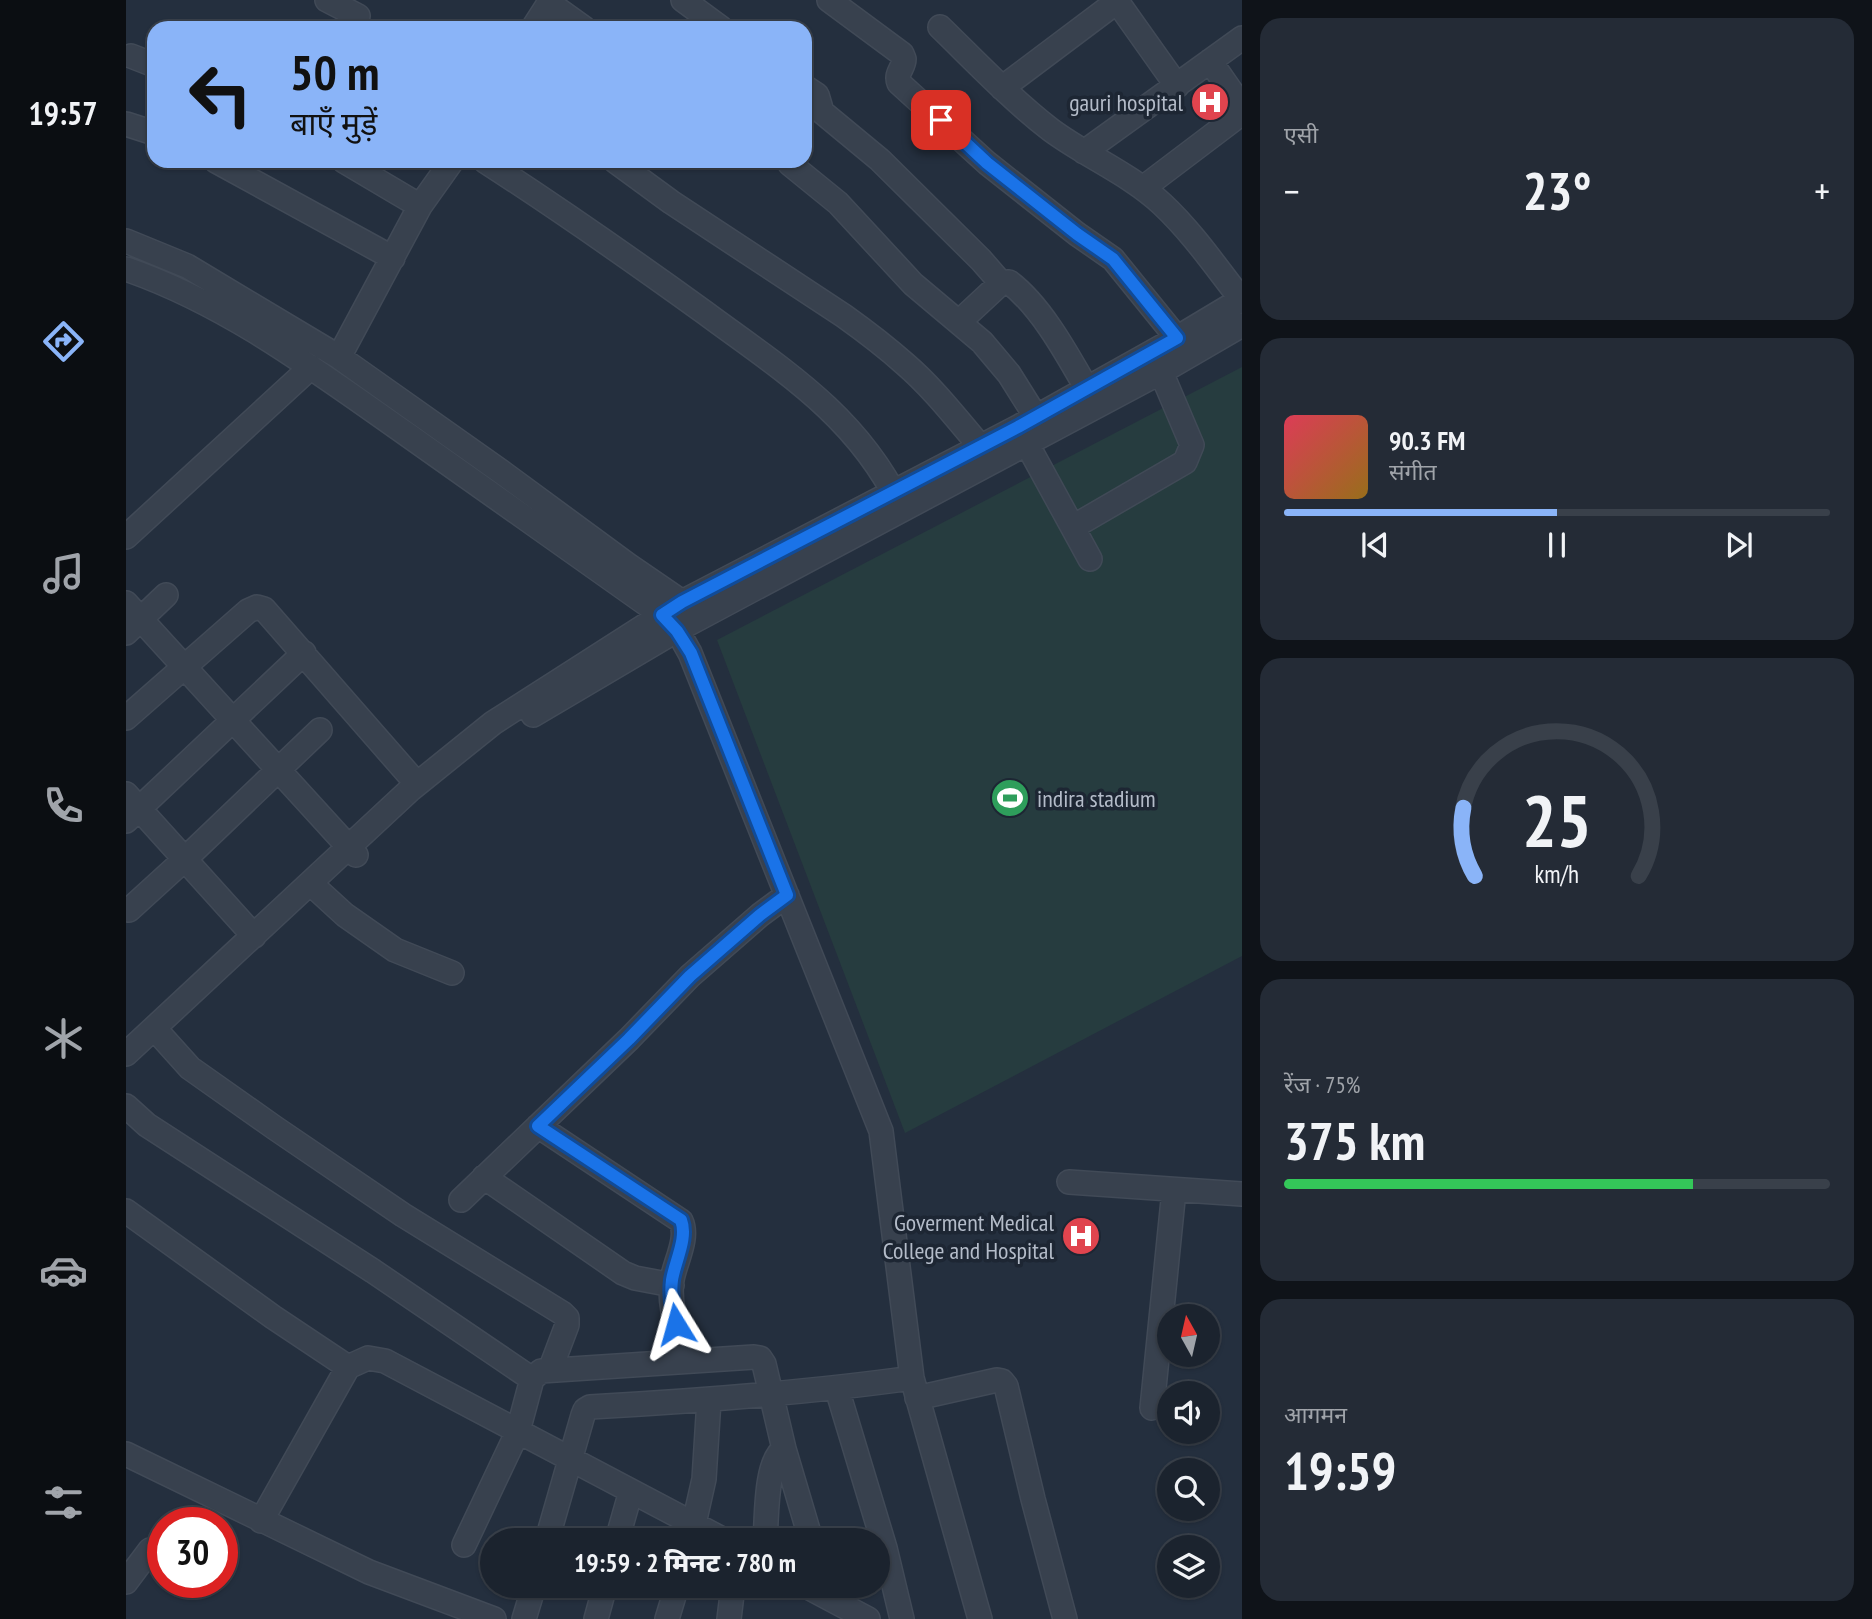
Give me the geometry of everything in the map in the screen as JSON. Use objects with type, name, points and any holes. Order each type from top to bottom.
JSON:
[{"type":"street","points":[[327,0],[359,15]]},
{"type":"street","points":[[683,0],[712,21]]},
{"type":"street","points":[[830,0],[901,54],[904,65],[898,73],[899,83],[987,163],[1113,259],[1177,338]]},
{"type":"street","points":[[1003,88],[1117,0],[1177,86]]},
{"type":"street","points":[[537,21],[550,1],[574,21]]},
{"type":"street","points":[[126,1054],[158,1032],[314,887],[416,784],[493,723],[669,623],[698,619],[898,501],[1027,429],[1087,389],[1241,299],[1180,222],[1143,188],[1051,130],[940,27]]},
{"type":"street","points":[[1084,152],[1242,38]]},
{"type":"street","points":[[131,56],[147,62]]},
{"type":"street","points":[[1210,61],[1242,107]]},
{"type":"street","points":[[812,92],[817,95],[822,111],[880,160],[1001,283]]},
{"type":"street","points":[[1143,188],[1242,113]]},
{"type":"street","points":[[126,124],[147,131]]},
{"type":"street","points":[[229,168],[393,258]]},
{"type":"street","points":[[356,168],[421,206]]},
{"type":"street","points":[[339,358],[421,206],[447,168]]},
{"type":"street","points":[[495,168],[594,234],[815,394],[875,460],[898,501]]},
{"type":"street","points":[[625,168],[871,335],[906,364],[980,446]]},
{"type":"street","points":[[795,168],[838,203],[906,276],[996,358],[1090,559]]},
{"type":"street","points":[[126,241],[187,266],[339,358],[682,602],[698,619]]},
{"type":"street","points":[[126,269],[181,292],[311,367],[669,623],[691,653],[881,1131],[915,1388],[980,1619]]},
{"type":"street","points":[[959,322],[1001,283],[1009,282],[1062,345],[1087,389]]},
{"type":"street","points":[[352,851],[476,753],[593,678],[669,623],[682,602],[898,501],[980,446],[1161,372],[1242,325]]},
{"type":"street","points":[[126,537],[311,367]]},
{"type":"street","points":[[1073,527],[1185,462],[1190,454],[1192,445],[1161,372]]},
{"type":"street","points":[[166,596],[131,618],[183,666],[352,851]]},
{"type":"street","points":[[126,718],[238,619],[257,607],[273,617],[416,784]]},
{"type":"street","points":[[254,936],[185,859],[131,808],[233,722],[304,653]]},
{"type":"street","points":[[129,910],[320,730]]},
{"type":"street","points":[[126,1069],[158,1032],[254,936],[314,887]]},
{"type":"street","points":[[314,887],[345,915],[395,950],[452,973]]},
{"type":"street","points":[[461,1200],[629,1039],[690,976],[787,895]]},
{"type":"street","points":[[158,1032],[190,1068],[336,1171],[567,1318],[567,1325],[541,1375],[518,1431],[464,1545]]},
{"type":"street","points":[[126,1106],[148,1125],[373,1271],[541,1375],[684,1361],[754,1356],[760,1358],[764,1364],[784,1449],[807,1528]]},
{"type":"street","points":[[538,1126],[681,1220],[684,1227],[683,1237],[672,1285],[672,1305],[684,1361]]},
{"type":"street","points":[[484,1177],[623,1273],[672,1285]]},
{"type":"street","points":[[1069,1182],[1242,1195]]},
{"type":"street","points":[[1152,1408],[1174,1190]]},
{"type":"street","points":[[126,1211],[273,1317],[348,1367]]},
{"type":"street","points":[[261,1521],[348,1367],[368,1358],[385,1361],[572,1459],[631,1491],[687,1528]]},
{"type":"street","points":[[551,1528],[583,1415],[590,1407],[837,1389],[915,1388],[997,1380],[1006,1386],[1065,1619]]},
{"type":"street","points":[[837,1389],[885,1548],[902,1619]]},
{"type":"street","points":[[694,1528],[705,1466],[709,1400]]},
{"type":"street","points":[[766,1528],[772,1469],[778,1452],[784,1449]]},
{"type":"street","points":[[126,1454],[261,1521],[461,1614],[494,1619]]},
{"type":"street","points":[[620,1528],[631,1491]]},
{"type":"street","points":[[126,1582],[147,1553]]},
{"type":"street","points":[[524,1619],[530,1598]]},
{"type":"street","points":[[596,1619],[602,1598]]},
{"type":"street","points":[[667,1619],[673,1598]]},
{"type":"street","points":[[734,1598],[736,1618]]},
{"type":"street","points":[[834,1598],[868,1619]]},
{"type":"green space","name":"indira stadium","points":[[1242,367],[1242,956],[905,1133],[717,640]]},
{"type":"place","name":"gauri hospital","points":[[1210,102]]},
{"type":"place","name":"indira stadium","points":[[1010,798]]},
{"type":"place","name":"Goverment Medical College and Hospital","points":[[1081,1236]]},
{"type":"route","points":[[676,1324],[671,1292],[683,1237],[684,1227],[681,1220],[538,1126],[690,976],[787,895],[691,653],[677,631],[662,615],[682,602],[1018,427],[1177,338],[1113,259],[987,163],[941,120]]}]
